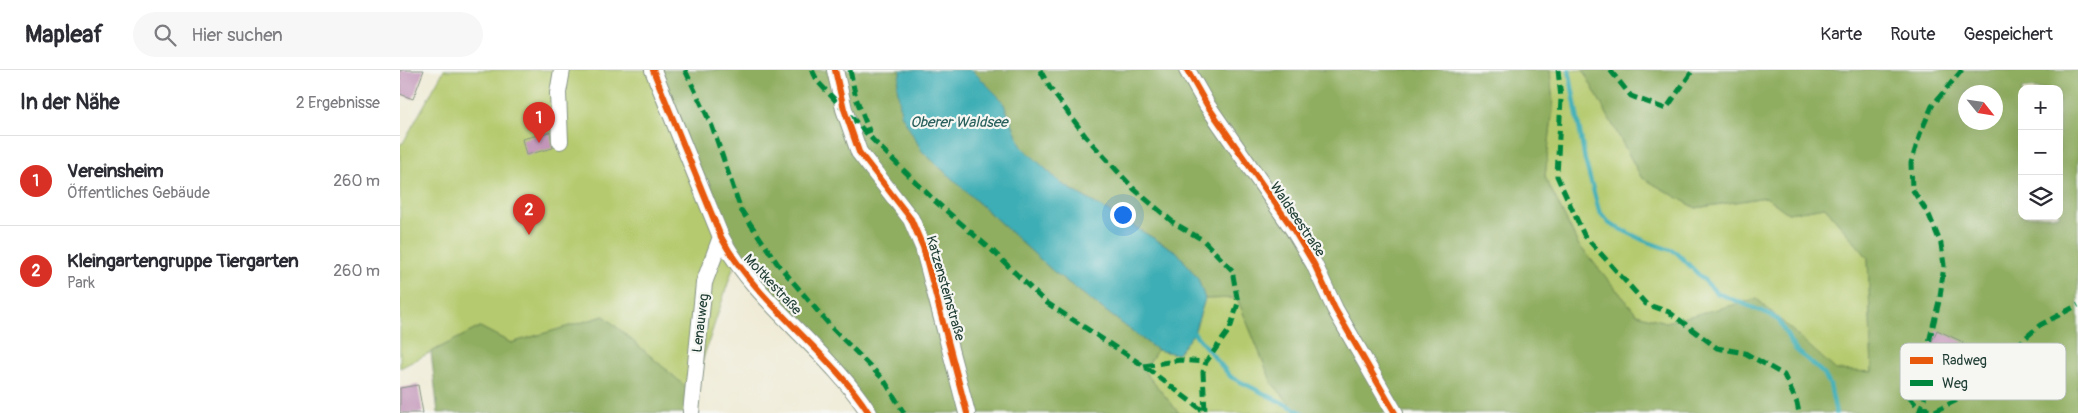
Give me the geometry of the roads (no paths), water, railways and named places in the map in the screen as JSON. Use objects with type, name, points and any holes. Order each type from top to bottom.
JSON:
[{"type":"street","points":[[560,141],[558,93],[562,70]]},
{"type":"street","name":"Moltkestraße","points":[[654,70],[721,237],[734,262],[840,374],[869,413]]},
{"type":"street","name":"Katzensteinstraße","points":[[836,70],[844,109],[860,152],[911,219],[923,247],[967,413]]},
{"type":"street","name":"Waldseestraße","points":[[1187,70],[1217,121],[1306,250],[1335,309],[1363,355],[1389,406],[1395,413]]},
{"type":"street","name":"Lenauweg","points":[[691,413],[704,283],[721,237]]},
{"type":"water","name":"Oberer Waldsee","points":[[901,70],[972,70],[1002,100],[1022,147],[1062,184],[1177,252],[1198,279],[1205,299],[1194,333],[1177,354],[1157,350],[1053,271],[922,151],[901,114],[897,86]]},
{"type":"waterway","points":[[1569,70],[1585,160],[1599,211],[1610,224],[1645,241],[1676,252],[1717,293],[1771,315],[1779,321],[1794,348],[1824,374],[1830,385],[1836,413]]},
{"type":"waterway","points":[[1194,333],[1231,377],[1303,413]]},
{"type":"place","name":"Vereinsheim","points":[[539,143]]},
{"type":"place","name":"Kleingartengruppe Tiergarten","points":[[529,235]]}]
